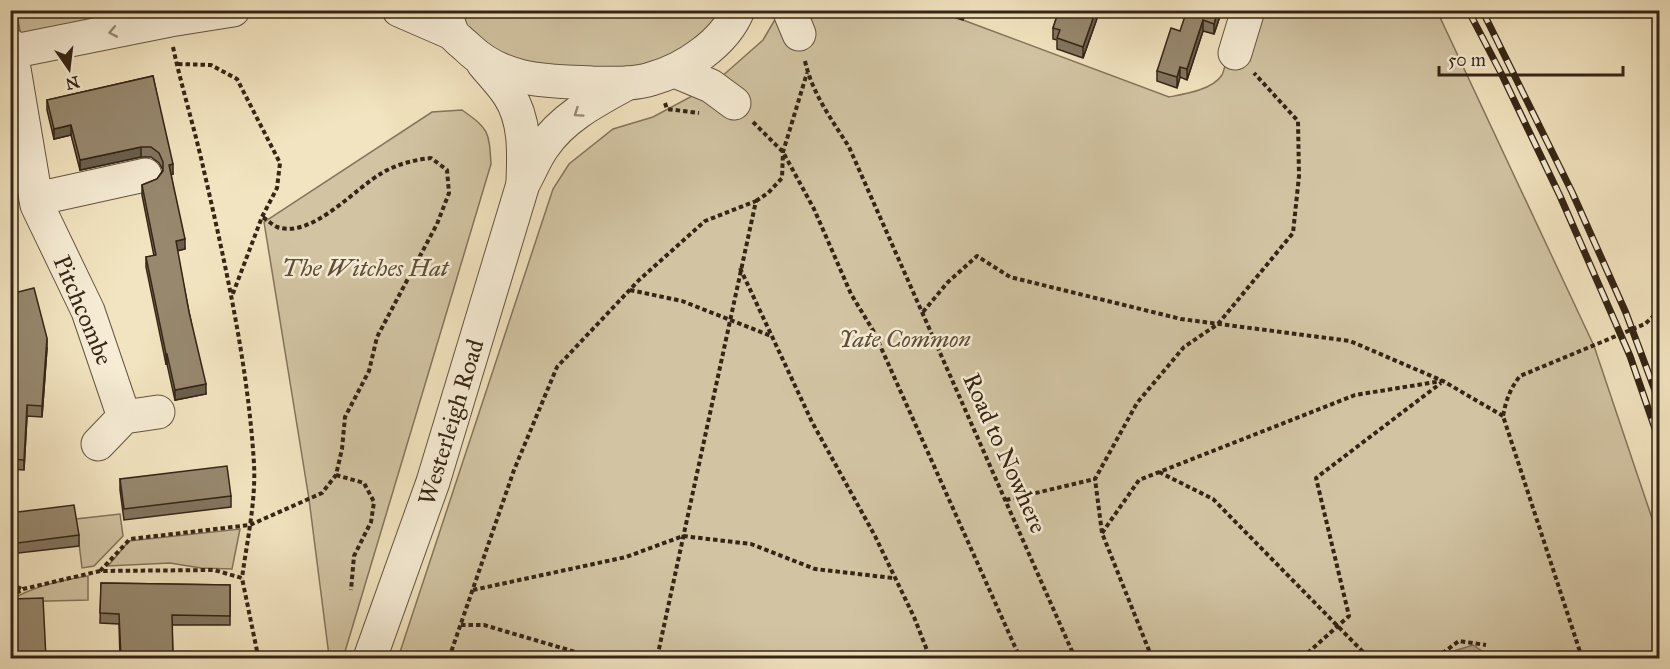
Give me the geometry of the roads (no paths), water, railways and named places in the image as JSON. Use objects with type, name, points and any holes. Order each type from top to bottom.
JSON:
[{"type":"street","points":[[11,49],[233,10]]},
{"type":"street","points":[[399,10],[449,22],[480,59],[512,74],[539,81],[628,83],[651,79],[675,71],[703,54],[733,21],[738,10]]},
{"type":"street","points":[[1235,53],[1248,10]]},
{"type":"street","name":"Pitchcombe","points":[[11,49],[28,204],[88,311],[124,417]]},
{"type":"street","name":"Westerleigh Road","points":[[480,59],[510,96],[517,113],[524,145],[523,184]]},
{"type":"street","points":[[675,71],[711,86],[734,103]]},
{"type":"street","name":"Westerleigh Road","points":[[370,658],[434,482],[523,184],[544,146],[566,121],[628,83]]},
{"type":"street","points":[[28,204],[145,175]]},
{"type":"street","points":[[98,444],[124,417],[158,412]]},
{"type":"railway","points":[[1468,10],[1560,196],[1630,356],[1660,443]]},
{"type":"railway","points":[[1482,10],[1572,192],[1626,313],[1660,404]]},
{"type":"park label","name":"The Witches Hat","points":[[365,268]]},
{"type":"park label","name":"Yate Common","points":[[905,339]]}]
